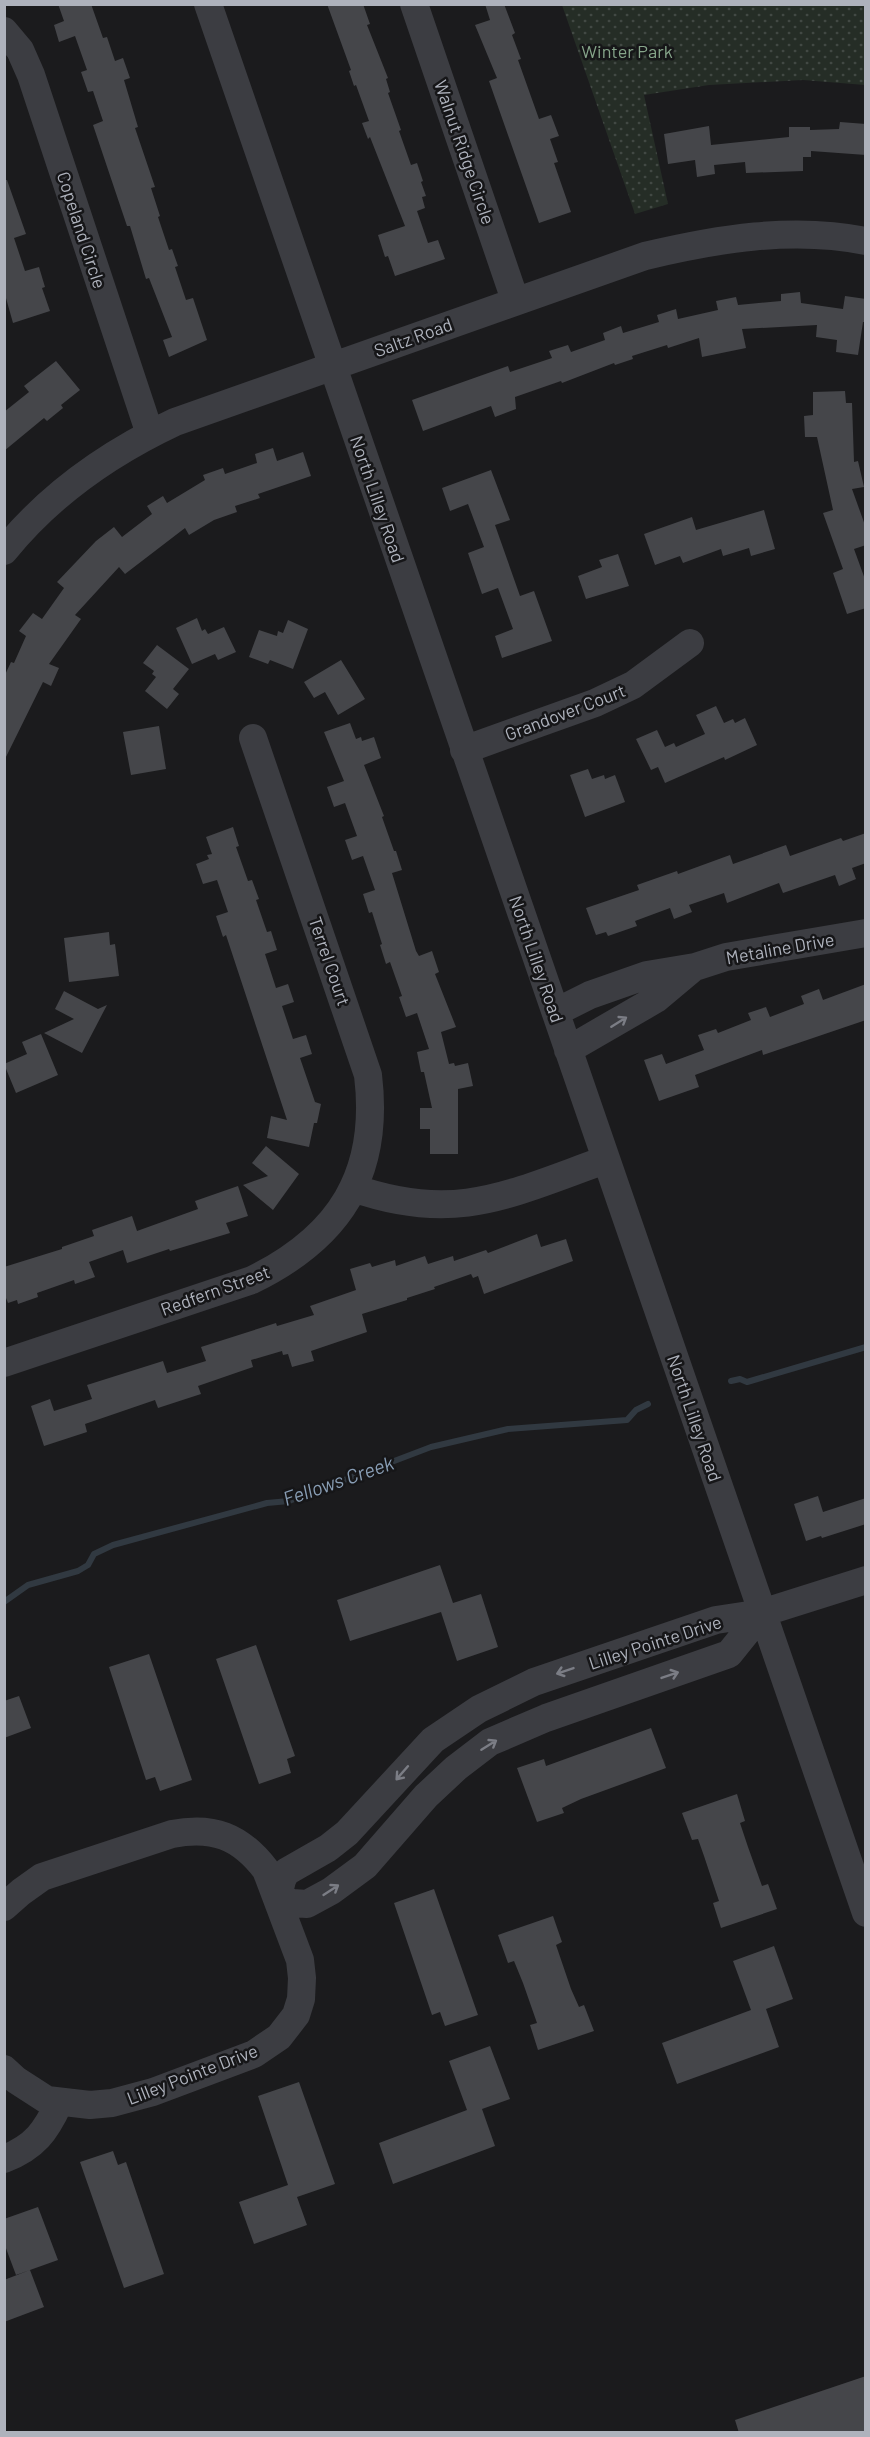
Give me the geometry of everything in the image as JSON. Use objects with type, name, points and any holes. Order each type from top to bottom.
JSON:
[{"type":"street","name":"North Lilley Road","points":[[208,4],[866,1913]]},
{"type":"street","name":"Walnut Ridge Circle","points":[[414,4],[515,300]]},
{"type":"street","name":"Copeland Circle","points":[[4,31],[20,50],[32,75],[150,434]]},
{"type":"street","name":"Saltz Road","points":[[4,551],[57,496],[99,464],[150,434],[175,422],[332,365],[645,256],[695,244],[786,234],[840,236],[866,241]]},
{"type":"street","name":"Grandover Court","points":[[465,750],[595,703],[633,685],[690,644]]},
{"type":"street","name":"Terrel Court","points":[[253,738],[368,1075],[371,1101],[369,1134],[364,1161],[353,1188]]},
{"type":"street","name":"Metaline Drive","points":[[555,1012],[590,995],[647,975],[695,967],[726,957],[866,933]]},
{"type":"street","name":"Metaline Drive","points":[[568,1050],[656,999],[695,967]]},
{"type":"street","points":[[353,1188],[409,1204],[438,1206],[466,1204],[511,1194],[605,1160]]},
{"type":"street","name":"Redfern Street","points":[[4,1363],[252,1280],[283,1265],[326,1228],[353,1188]]},
{"type":"street","points":[[762,1613],[866,1580]]},
{"type":"street","name":"Lilley Pointe Drive","points":[[278,1897],[286,1872],[328,1848],[347,1833],[433,1740],[479,1709],[534,1682],[716,1620],[762,1613]]},
{"type":"street","name":"Lilley Pointe Drive","points":[[278,1897],[292,1903],[307,1904],[331,1891],[365,1866],[426,1796],[456,1768],[490,1742],[546,1718],[729,1654],[762,1613]]},
{"type":"street","points":[[433,1740],[456,1768]]},
{"type":"street","points":[[375,1804],[397,1831]]},
{"type":"street","name":"Lilley Pointe Drive","points":[[4,1907],[42,1877],[172,1834],[190,1830],[226,1835],[257,1858],[266,1870],[300,1960],[302,1978],[301,1999],[296,2015],[279,2037],[254,2054],[133,2098],[90,2105],[59,2103],[47,2100],[30,2090],[4,2069]]},
{"type":"street","points":[[4,2158],[19,2153],[41,2136],[59,2103]]},
{"type":"green space","name":"Winter Park","points":[[562,5],[863,5],[866,8],[865,85],[803,80],[709,85],[644,95],[668,204],[635,214]]},
{"type":"building","points":[[58,4],[91,4],[103,38],[107,37],[115,61],[123,58],[130,78],[124,80],[138,127],[135,128],[155,187],[151,188],[160,216],[158,217],[169,250],[172,249],[178,266],[175,267],[186,300],[193,298],[207,340],[169,357],[163,340],[172,337],[149,278],[146,279],[130,226],[127,226],[93,125],[103,121],[93,91],[88,92],[81,72],[87,70],[75,36],[59,42],[54,25],[64,21]]},
{"type":"building","points":[[327,4],[363,4],[370,24],[367,25],[388,78],[386,79],[390,92],[388,93],[401,130],[399,131],[411,165],[417,163],[423,181],[421,182],[426,196],[422,197],[425,208],[417,211],[428,243],[438,240],[445,259],[395,276],[388,256],[385,257],[378,235],[405,226],[370,137],[368,139],[362,123],[369,121],[356,85],[354,86],[349,71],[351,70]]},
{"type":"building","points":[[485,4],[504,4],[515,33],[512,35],[521,59],[518,60],[539,119],[551,115],[559,136],[550,139],[558,162],[554,163],[571,212],[539,223],[489,81],[497,78],[475,25],[490,20]]},
{"type":"building","points":[[840,122],[866,124],[866,155],[811,151],[811,157],[803,157],[803,171],[746,173],[745,162],[714,165],[715,174],[697,177],[695,160],[668,164],[664,134],[709,126],[711,145],[789,137],[789,127],[810,127],[810,130],[839,129]]},
{"type":"building","points":[[4,180],[7,180],[26,234],[14,238],[25,271],[39,267],[45,287],[42,288],[50,311],[13,323],[4,291]]},
{"type":"building","points":[[800,292],[801,303],[843,309],[845,296],[866,299],[866,322],[863,322],[858,355],[836,352],[837,340],[816,337],[817,325],[742,329],[746,348],[702,357],[699,338],[668,348],[667,345],[632,356],[633,359],[615,365],[614,363],[562,383],[561,381],[515,397],[516,409],[495,417],[491,406],[423,431],[412,400],[508,366],[510,372],[552,358],[549,351],[568,345],[571,352],[605,340],[603,333],[621,326],[623,333],[659,322],[657,315],[676,309],[678,319],[718,310],[716,301],[736,297],[738,305],[781,301],[781,294]]},
{"type":"building","points":[[56,361],[80,390],[61,405],[63,408],[47,421],[44,418],[4,451],[4,412],[29,392],[24,386]]},
{"type":"building","points":[[845,391],[846,403],[852,403],[854,462],[858,461],[864,487],[852,489],[866,528],[866,545],[854,549],[866,582],[866,608],[847,614],[833,573],[843,569],[823,513],[833,510],[817,437],[805,437],[804,416],[813,415],[813,392]]},
{"type":"building","points":[[273,448],[277,461],[303,452],[311,476],[258,494],[260,498],[235,506],[237,512],[214,520],[189,535],[185,528],[125,574],[119,567],[75,615],[81,619],[49,664],[59,668],[51,686],[43,682],[4,761],[4,677],[11,662],[14,663],[26,636],[19,631],[33,613],[42,619],[64,588],[57,582],[96,541],[114,527],[122,537],[152,514],[147,506],[163,496],[167,503],[205,480],[203,475],[223,468],[225,474],[257,463],[255,454]]},
{"type":"building","points":[[491,470],[510,520],[495,525],[520,596],[534,591],[552,641],[502,658],[495,636],[513,629],[498,588],[482,594],[468,553],[484,547],[468,504],[450,511],[442,488]]},
{"type":"building","points":[[764,510],[775,549],[751,556],[749,548],[723,556],[721,549],[683,563],[680,556],[655,565],[644,534],[692,517],[696,530]]},
{"type":"building","points":[[618,554],[629,586],[586,599],[578,576],[602,567],[599,560]]},
{"type":"building","points":[[197,618],[202,631],[205,629],[208,634],[224,627],[236,652],[218,660],[215,654],[192,664],[176,628]]},
{"type":"building","points":[[288,620],[308,629],[293,669],[270,660],[268,664],[249,657],[259,630],[277,636],[278,631],[283,633]]},
{"type":"building","points":[[157,645],[189,669],[173,689],[179,694],[167,709],[145,691],[156,677],[152,674],[154,671],[143,663]]},
{"type":"building","points":[[341,660],[365,699],[338,715],[325,692],[314,698],[304,682]]},
{"type":"building","points":[[716,706],[724,723],[733,719],[735,723],[745,718],[757,745],[665,783],[658,767],[651,770],[636,739],[657,730],[665,747],[674,743],[676,747],[705,734],[696,715]]},
{"type":"building","points":[[350,723],[356,739],[361,737],[362,741],[374,737],[381,758],[364,765],[402,870],[392,873],[416,951],[419,956],[432,951],[439,972],[435,974],[456,1027],[441,1032],[449,1064],[454,1063],[455,1066],[468,1063],[473,1086],[458,1089],[458,1154],[430,1154],[430,1129],[420,1129],[420,1108],[432,1108],[417,1052],[429,1049],[417,1013],[406,1017],[399,997],[402,996],[390,962],[386,964],[372,912],[369,913],[363,894],[375,890],[363,856],[352,860],[345,840],[357,836],[345,803],[334,807],[327,787],[344,781],[324,732]]},
{"type":"building","points":[[159,726],[166,769],[131,775],[123,732]]},
{"type":"building","points":[[588,769],[592,779],[604,775],[605,779],[615,775],[625,802],[585,817],[570,775]]},
{"type":"building","points":[[233,827],[239,846],[236,847],[248,881],[252,880],[267,932],[271,931],[277,950],[265,954],[276,988],[288,984],[294,1002],[282,1006],[293,1039],[306,1035],[312,1054],[300,1058],[315,1102],[321,1104],[309,1147],[267,1138],[271,1116],[287,1120],[226,935],[223,937],[216,916],[228,912],[217,880],[203,884],[196,864],[209,859],[207,855],[212,854],[206,837]]},
{"type":"building","points":[[866,833],[866,863],[852,868],[856,879],[839,886],[835,875],[783,893],[779,883],[727,903],[724,893],[689,905],[692,912],[674,919],[670,908],[635,921],[637,926],[608,936],[606,932],[596,935],[586,908],[639,890],[637,885],[677,871],[678,874],[730,855],[733,864],[786,845],[790,856],[841,838],[843,841]]},
{"type":"building","points":[[109,932],[110,945],[115,944],[119,976],[69,982],[64,938]]},
{"type":"building","points":[[866,984],[866,1020],[763,1055],[762,1050],[695,1075],[699,1087],[659,1101],[644,1060],[662,1054],[666,1064],[704,1050],[698,1035],[716,1029],[718,1033],[751,1020],[748,1013],[766,1007],[770,1017],[804,1004],[801,996],[819,989],[823,1000]]},
{"type":"building","points":[[64,991],[98,1009],[107,1005],[82,1053],[44,1033],[74,1019],[55,1009]]},
{"type":"building","points":[[41,1034],[58,1075],[16,1093],[4,1064],[27,1054],[22,1042]]},
{"type":"building","points":[[266,1146],[299,1174],[273,1210],[243,1185],[268,1176],[252,1163]]},
{"type":"building","points":[[238,1186],[248,1216],[226,1223],[230,1233],[127,1263],[123,1250],[89,1262],[95,1277],[75,1284],[74,1280],[37,1293],[38,1297],[18,1304],[17,1300],[8,1303],[4,1293],[4,1267],[62,1249],[62,1247],[94,1236],[92,1230],[132,1216],[137,1231],[198,1209],[195,1201]]},
{"type":"building","points":[[537,1234],[541,1247],[566,1239],[573,1261],[484,1294],[478,1276],[473,1278],[471,1274],[434,1287],[435,1289],[407,1298],[407,1300],[362,1314],[367,1332],[311,1351],[314,1361],[292,1367],[288,1354],[283,1355],[282,1351],[251,1360],[253,1367],[198,1386],[201,1394],[158,1408],[155,1400],[85,1424],[87,1432],[44,1446],[31,1406],[50,1399],[54,1411],[92,1399],[87,1385],[163,1361],[167,1373],[206,1361],[201,1347],[276,1323],[277,1326],[314,1315],[310,1306],[356,1290],[350,1269],[370,1263],[372,1267],[395,1260],[396,1266],[425,1256],[428,1264],[453,1256],[454,1261],[486,1250],[488,1253]]},
{"type":"building","points":[[818,1496],[823,1512],[866,1498],[866,1524],[806,1541],[794,1504]]},
{"type":"building","points":[[440,1565],[453,1603],[481,1594],[498,1647],[457,1661],[441,1612],[350,1641],[337,1600]]},
{"type":"building","points":[[256,1645],[295,1756],[287,1759],[291,1773],[259,1784],[216,1659]]},
{"type":"building","points":[[149,1654],[192,1780],[160,1791],[155,1777],[146,1780],[109,1667]]},
{"type":"building","points":[[19,1696],[31,1728],[4,1738],[4,1701]]},
{"type":"building","points":[[651,1728],[666,1768],[581,1799],[562,1808],[564,1813],[537,1822],[517,1768],[544,1759],[546,1766]]},
{"type":"building","points":[[737,1794],[745,1821],[740,1823],[748,1847],[762,1886],[768,1884],[777,1909],[721,1928],[713,1903],[719,1901],[704,1856],[698,1839],[692,1840],[682,1813]]},
{"type":"building","points":[[434,1889],[478,2015],[445,2026],[440,2012],[432,2015],[394,1903]]},
{"type":"building","points":[[553,1916],[562,1942],[556,1945],[571,1989],[579,2007],[584,2005],[594,2031],[538,2050],[530,2025],[537,2023],[514,1961],[508,1963],[498,1935]]},
{"type":"building","points":[[774,1946],[793,1999],[766,2009],[779,2047],[677,2084],[662,2043],[751,2010],[733,1961]]},
{"type":"building","points":[[490,2046],[510,2099],[482,2109],[495,2146],[393,2184],[379,2143],[467,2110],[449,2061]]},
{"type":"building","points":[[299,2082],[335,2184],[297,2197],[307,2225],[254,2244],[239,2202],[288,2185],[258,2096]]},
{"type":"building","points":[[113,2151],[118,2165],[126,2162],[164,2274],[124,2288],[80,2162]]},
{"type":"building","points":[[38,2207],[58,2260],[16,2275],[4,2243],[4,2219]]},
{"type":"building","points":[[30,2270],[44,2307],[4,2322],[4,2280]]},
{"type":"building","points":[[866,2376],[866,2433],[739,2433],[735,2420]]},
{"type":"waterway","name":"Fellows Creek","points":[[731,1381],[740,1379],[747,1382],[866,1347]]},
{"type":"waterway","name":"Fellows Creek","points":[[4,1602],[28,1585],[78,1571],[88,1565],[94,1554],[113,1545],[267,1503],[289,1501],[431,1447],[508,1429],[627,1420],[636,1410],[648,1404]]}]
